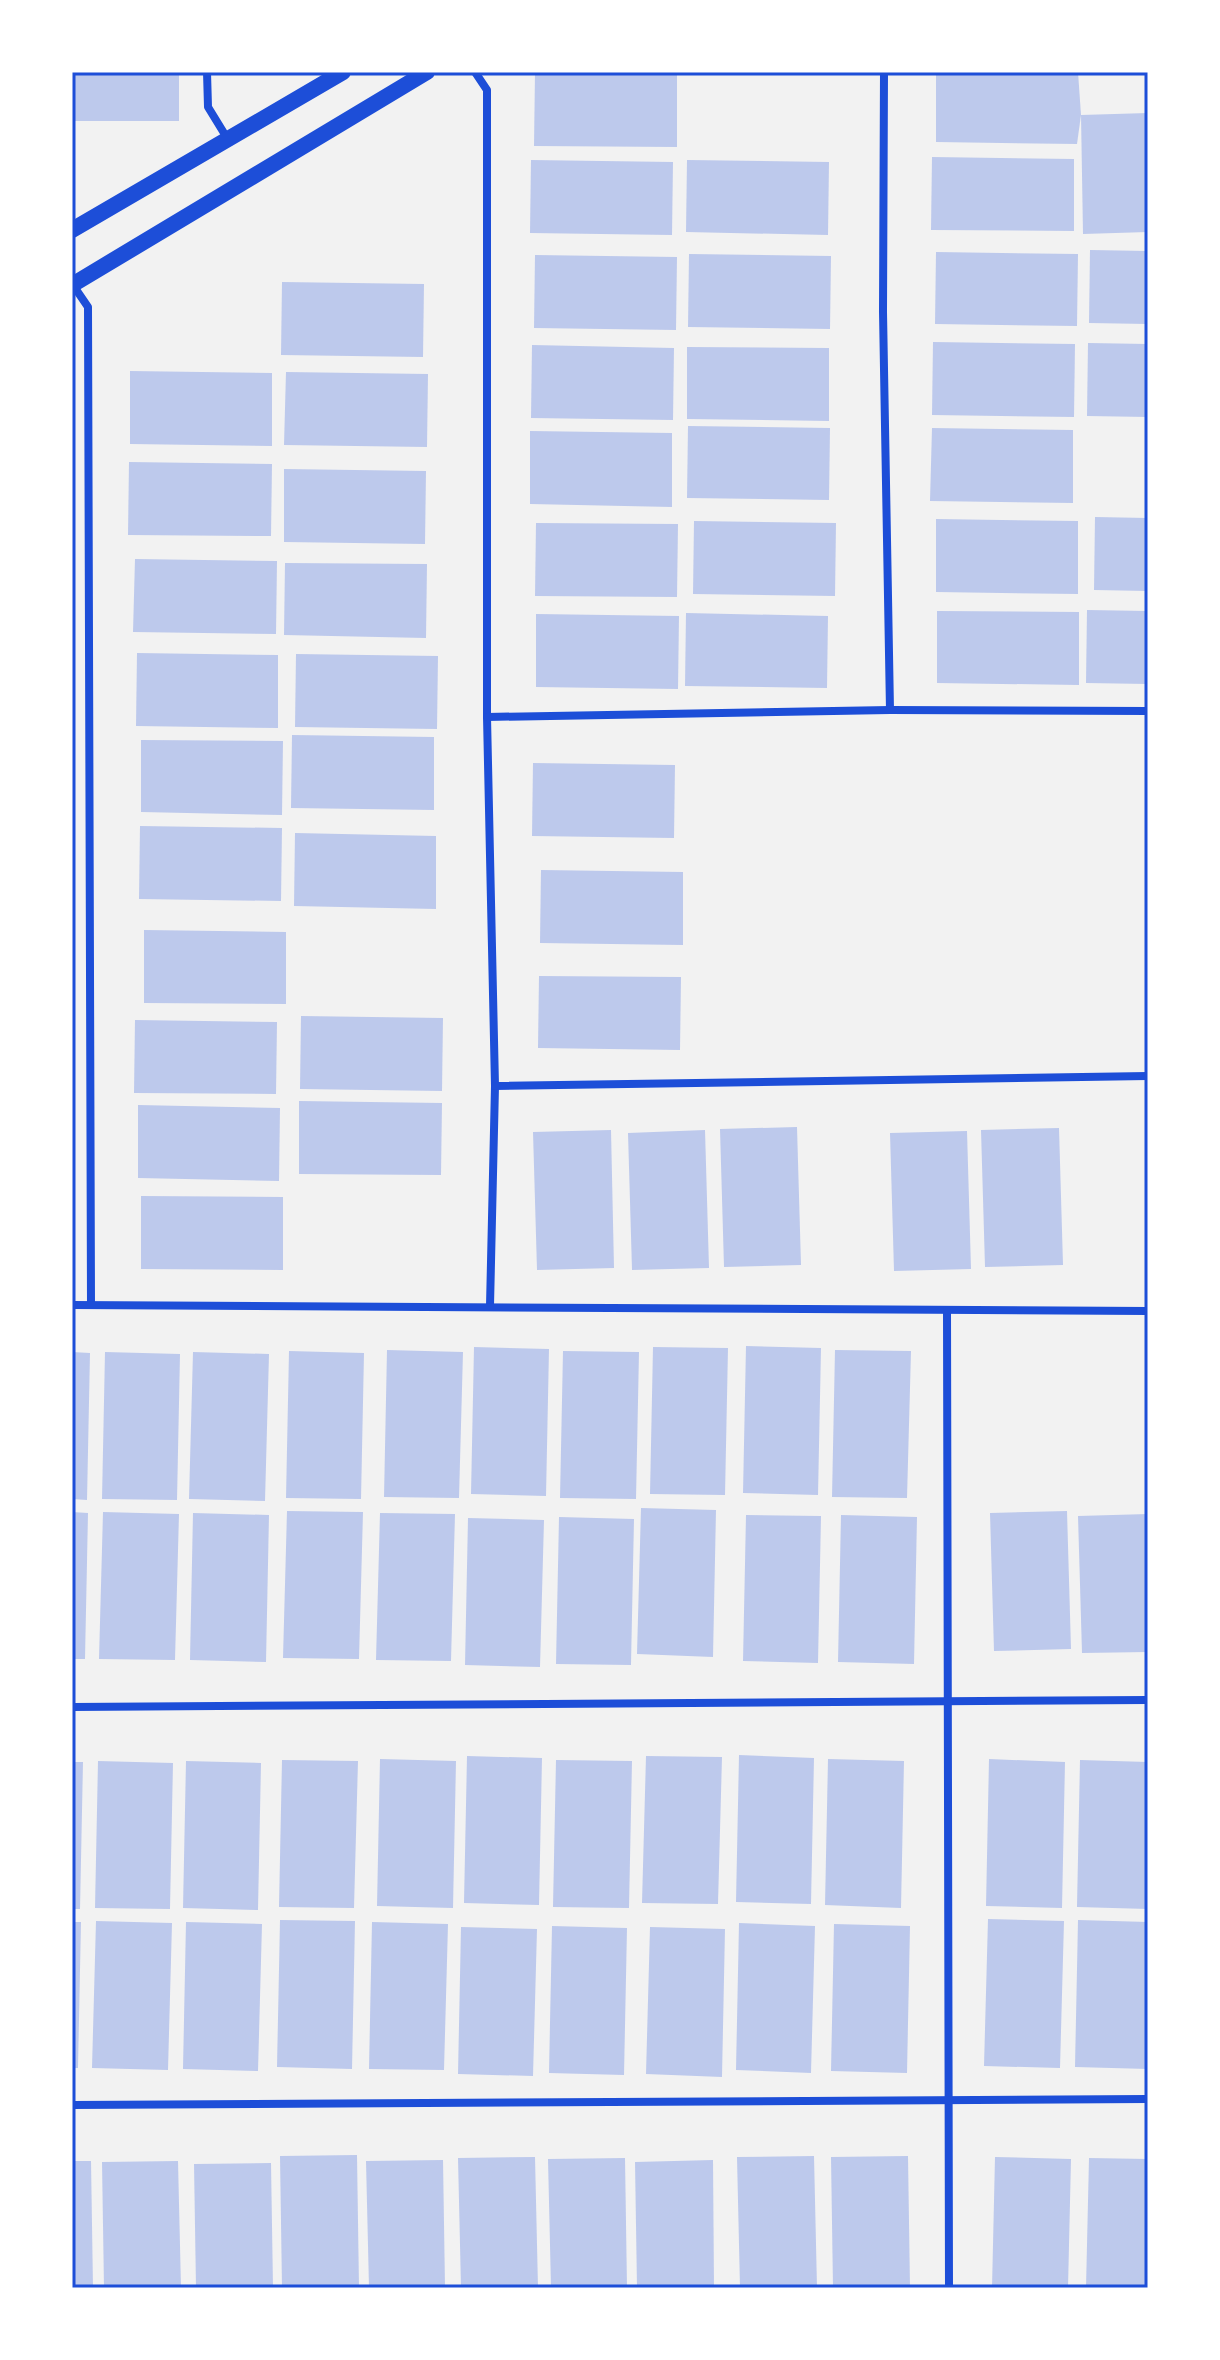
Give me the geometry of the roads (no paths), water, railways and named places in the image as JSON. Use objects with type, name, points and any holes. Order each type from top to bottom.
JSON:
[{"type":"main road","points":[[72,230],[343,72]]},
{"type":"main road","points":[[73,285],[427,72]]},
{"type":"street","points":[[207,72],[208,107],[227,138]]},
{"type":"street","points":[[475,72],[487,90],[487,717],[495,1086],[490,1306]]},
{"type":"street","points":[[884,72],[883,312],[890,710]]},
{"type":"street","points":[[73,285],[88,307],[91,1304]]},
{"type":"street","points":[[487,717],[890,710],[1148,711]]},
{"type":"street","points":[[495,1086],[1148,1076]]},
{"type":"street","points":[[72,1305],[1148,1311]]},
{"type":"street","points":[[947,1310],[949,2288]]},
{"type":"street","points":[[72,1707],[1148,1700]]},
{"type":"street","points":[[72,2105],[1148,2099]]}]
